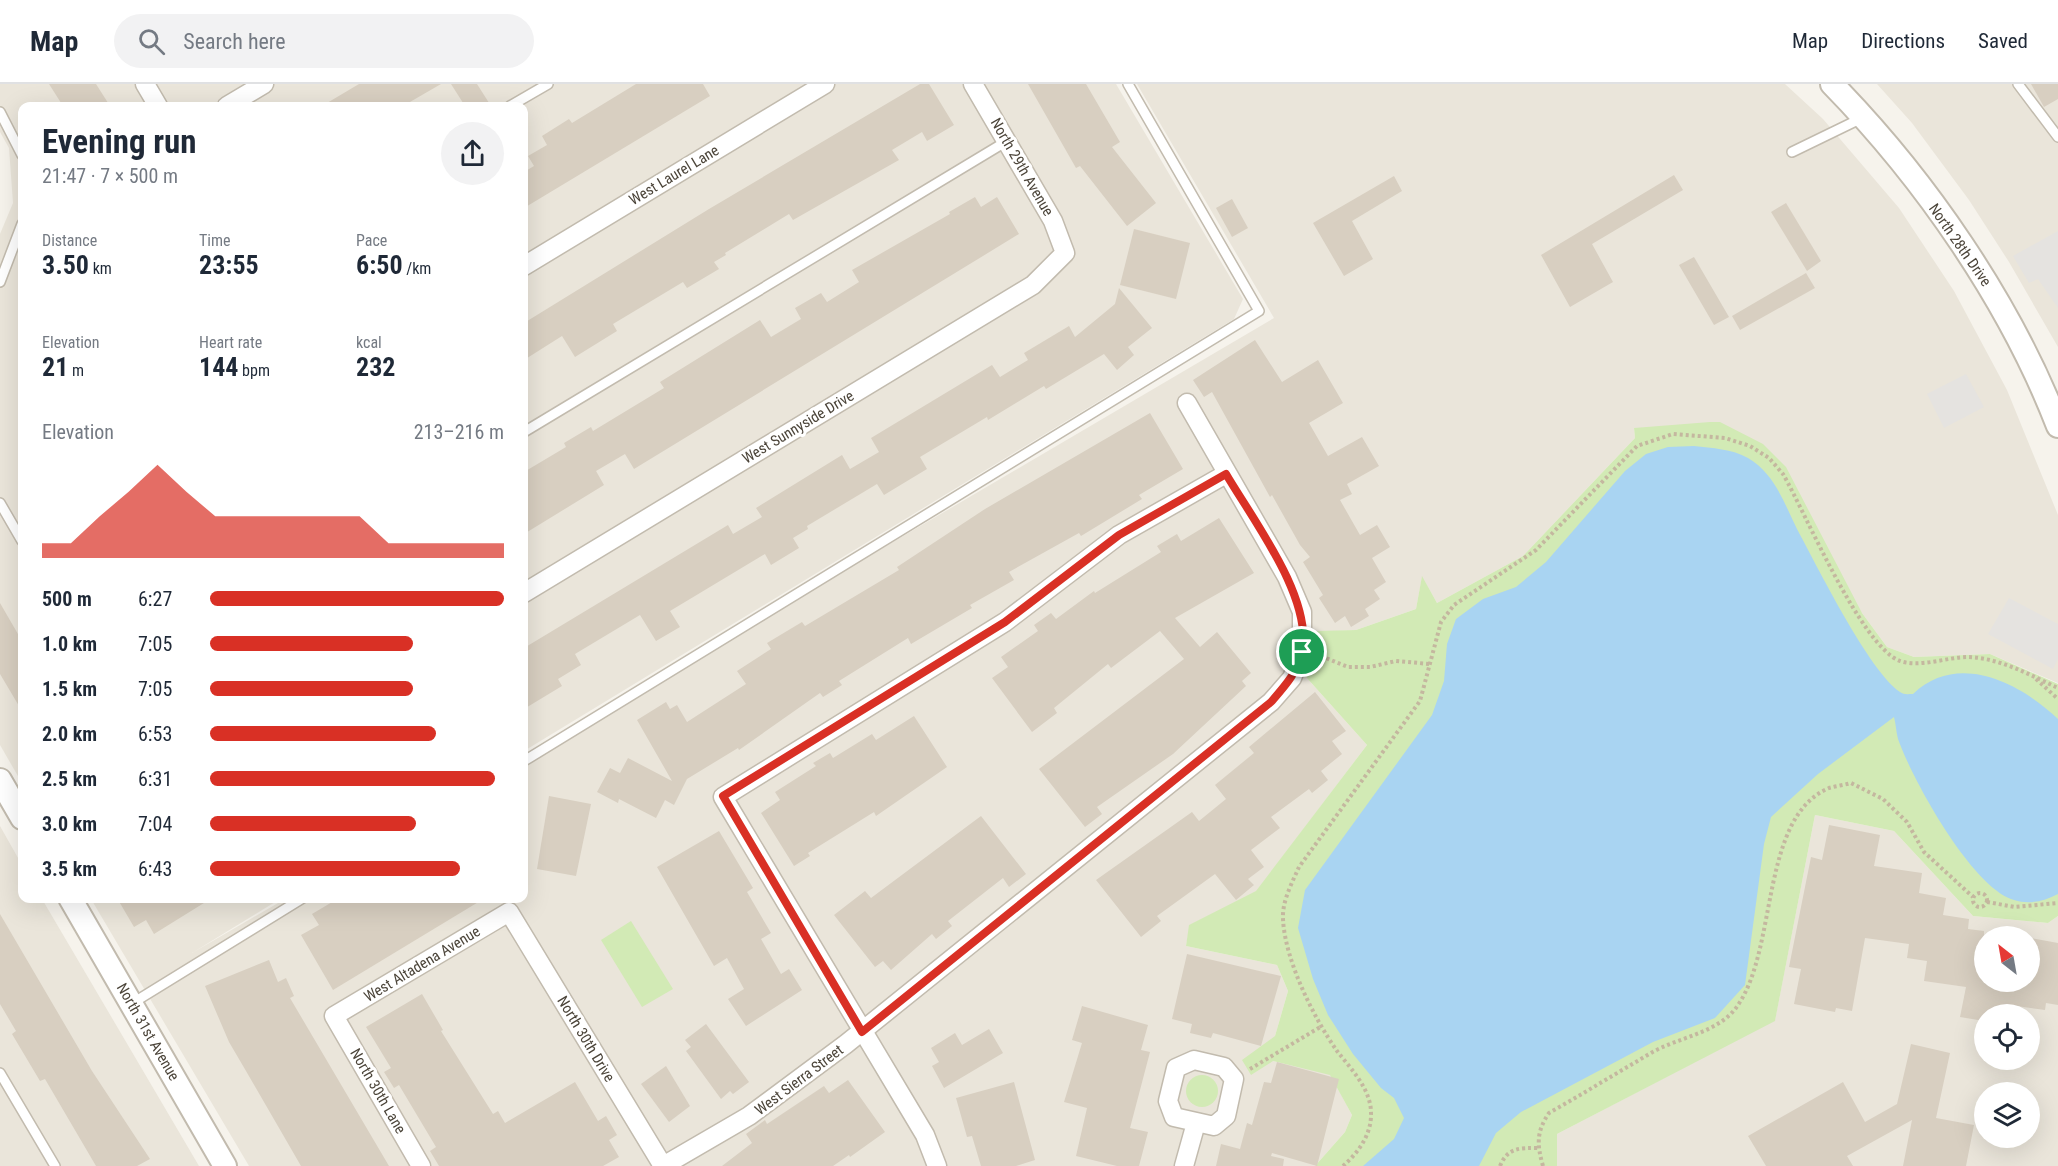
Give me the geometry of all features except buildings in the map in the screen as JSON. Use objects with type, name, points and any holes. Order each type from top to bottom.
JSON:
[{"type":"street","points":[[145,84],[156,102]]},
{"type":"street","points":[[234,102],[264,84]]},
{"type":"street","name":"West Laurel Lane","points":[[528,264],[825,84]]},
{"type":"street","name":"North 29th Avenue","points":[[972,84],[1053,221],[1065,254]]},
{"type":"street","name":"North 28th Drive","points":[[1832,84],[1864,117],[1913,179],[1988,285],[2025,352],[2058,426]]},
{"type":"street","name":"West Sunnyside Drive","points":[[528,591],[1034,285],[1065,254]]},
{"type":"street","points":[[1186,403],[1287,577],[1302,612],[1302,652]]},
{"type":"street","points":[[937,1166],[925,1135],[723,796],[987,633],[1119,535],[1226,474]]},
{"type":"street","name":"West Sierra Street","points":[[663,1166],[749,1116],[862,1032],[1271,702],[1292,678],[1302,652]]},
{"type":"street","points":[[0,780],[18,811]]},
{"type":"street","name":"North 31st Avenue","points":[[73,903],[225,1166]]},
{"type":"street","name":"West Altadena Avenue","points":[[334,1016],[509,912]]},
{"type":"street","name":"North 30th Drive","points":[[509,912],[663,1166]]},
{"type":"street","name":"North 30th Lane","points":[[334,1016],[421,1166]]},
{"type":"street","points":[[1194,1060],[1224,1067],[1234,1079],[1226,1116],[1214,1126],[1196,1123],[1174,1117],[1168,1101],[1176,1068],[1194,1060]]},
{"type":"street","points":[[1184,1166],[1196,1123]]},
{"type":"lane","points":[[517,102],[548,84]]},
{"type":"lane","points":[[528,760],[1259,311],[1128,84]]},
{"type":"lane","points":[[2018,84],[2058,137]]},
{"type":"lane","points":[[0,112],[18,147]]},
{"type":"lane","points":[[1792,152],[1864,117]]},
{"type":"lane","points":[[528,430],[1007,141]]},
{"type":"lane","points":[[0,282],[18,235]]},
{"type":"lane","points":[[0,503],[18,534]]},
{"type":"lane","points":[[131,1004],[295,903]]},
{"type":"lane","points":[[0,1073],[55,1166]]},
{"type":"path","points":[[1344,1166],[1367,1135],[1371,1114],[1367,1094],[1322,1026],[1302,988],[1283,919],[1287,894],[1299,867],[1420,701],[1441,622],[1454,604],[1536,550],[1637,446],[1673,434],[1696,434],[1725,438],[1750,446],[1769,458],[1783,474],[1858,617],[1882,649],[1901,661],[1967,657],[1990,660],[2034,676],[2058,688]]},
{"type":"path","points":[[1302,652],[1323,656],[1348,667],[1370,667],[1396,661],[1430,664]]},
{"type":"path","points":[[2034,676],[2058,699]]},
{"type":"path","points":[[1543,1166],[1538,1148],[1540,1126],[1549,1113],[1578,1094],[1596,1088],[1653,1052],[1725,1019],[1738,1005],[1751,978],[1769,918],[1781,848],[1794,820],[1810,801],[1829,788],[1851,783],[1883,799],[1907,822],[1924,852],[1973,897],[1973,904],[1977,907],[1987,903],[2015,907],[2058,903]]},
{"type":"path","points":[[1973,897],[1981,893],[1985,896],[1987,903]]},
{"type":"path","points":[[1234,1079],[1322,1026]]},
{"type":"path","points":[[1500,1166],[1504,1156],[1511,1150],[1538,1148]]},
{"type":"shaded area","points":[[0,84],[1116,84],[1243,299],[1234,319],[528,749],[528,102],[18,102],[18,776],[0,745],[0,234],[13,203],[9,148],[0,132]]},
{"type":"shaded area","points":[[1137,84],[1785,84],[1823,119],[1899,208],[1954,291],[2007,390],[2058,515],[2058,683],[1990,654],[1914,657],[1887,647],[1862,613],[1634,428],[1635,438],[1523,556],[1437,603],[1422,577],[1416,609],[1356,630],[1316,632],[1306,677],[1367,745],[1256,892],[1190,925],[1186,946],[1277,965],[1288,991],[1275,1036],[1273,1061],[1330,1074],[1352,1115],[1345,1132],[1315,1166],[249,1166],[93,903],[273,903],[192,953],[278,903],[528,903],[528,757],[1274,318]]},
{"type":"shaded area","points":[[1877,84],[2058,84],[2058,347],[2009,262],[1969,200],[1912,123]]},
{"type":"shaded area","points":[[2058,231],[2058,308],[2038,279],[2029,283],[2013,256]]},
{"type":"shaded area","points":[[1966,374],[1984,407],[1944,428],[1927,394]]},
{"type":"shaded area","points":[[2009,598],[2058,624],[2058,659],[2053,669],[1988,634]]},
{"type":"shaded area","points":[[1815,815],[1894,831],[1973,916],[2048,923],[2058,916],[2058,1166],[1557,1166],[1557,1134],[1775,1020]]},
{"type":"shaded area","points":[[0,826],[18,858],[18,903],[44,903],[199,1166],[0,1166]]},
{"type":"green space","points":[[1720,422],[1763,444],[1786,467],[1862,613],[1887,647],[1914,657],[1990,654],[2058,684],[2058,916],[2048,923],[1973,916],[1894,831],[1815,815],[1775,1021],[1557,1134],[1557,1166],[1315,1166],[1345,1132],[1352,1115],[1330,1075],[1273,1061],[1251,1075],[1242,1060],[1275,1036],[1288,991],[1277,965],[1186,946],[1189,925],[1256,891],[1367,745],[1306,677],[1316,631],[1356,630],[1416,609],[1422,576],[1437,603],[1523,556],[1635,438],[1634,428]]},
{"type":"green space","points":[[631,921],[673,989],[642,1007],[601,940]]},
{"type":"green space","points":[[1202,1075],[1214,1079],[1218,1091],[1214,1103],[1202,1107],[1190,1103],[1186,1091],[1190,1079]]},
{"type":"water","points":[[1694,446],[1722,449],[1742,455],[1765,472],[1778,490],[1844,617],[1874,663],[1900,692],[1913,694],[1931,681],[1949,675],[1969,674],[1988,677],[2026,694],[2058,719],[2058,894],[2037,902],[2014,900],[1998,891],[1980,875],[1946,830],[1916,779],[1898,739],[1894,717],[1818,774],[1771,817],[1764,844],[1745,985],[1715,1018],[1653,1042],[1521,1112],[1496,1133],[1479,1166],[1363,1166],[1394,1139],[1404,1118],[1394,1098],[1381,1088],[1353,1054],[1328,1015],[1313,979],[1298,928],[1305,890],[1432,715],[1444,681],[1447,644],[1456,619],[1483,599],[1516,587],[1546,562],[1625,471],[1646,454],[1668,447]]},
{"type":"route","points":[[1226,474],[1287,577],[1302,612],[1302,652],[1292,678],[1271,702],[862,1032],[723,796],[1005,622],[1119,535],[1226,474]]}]
